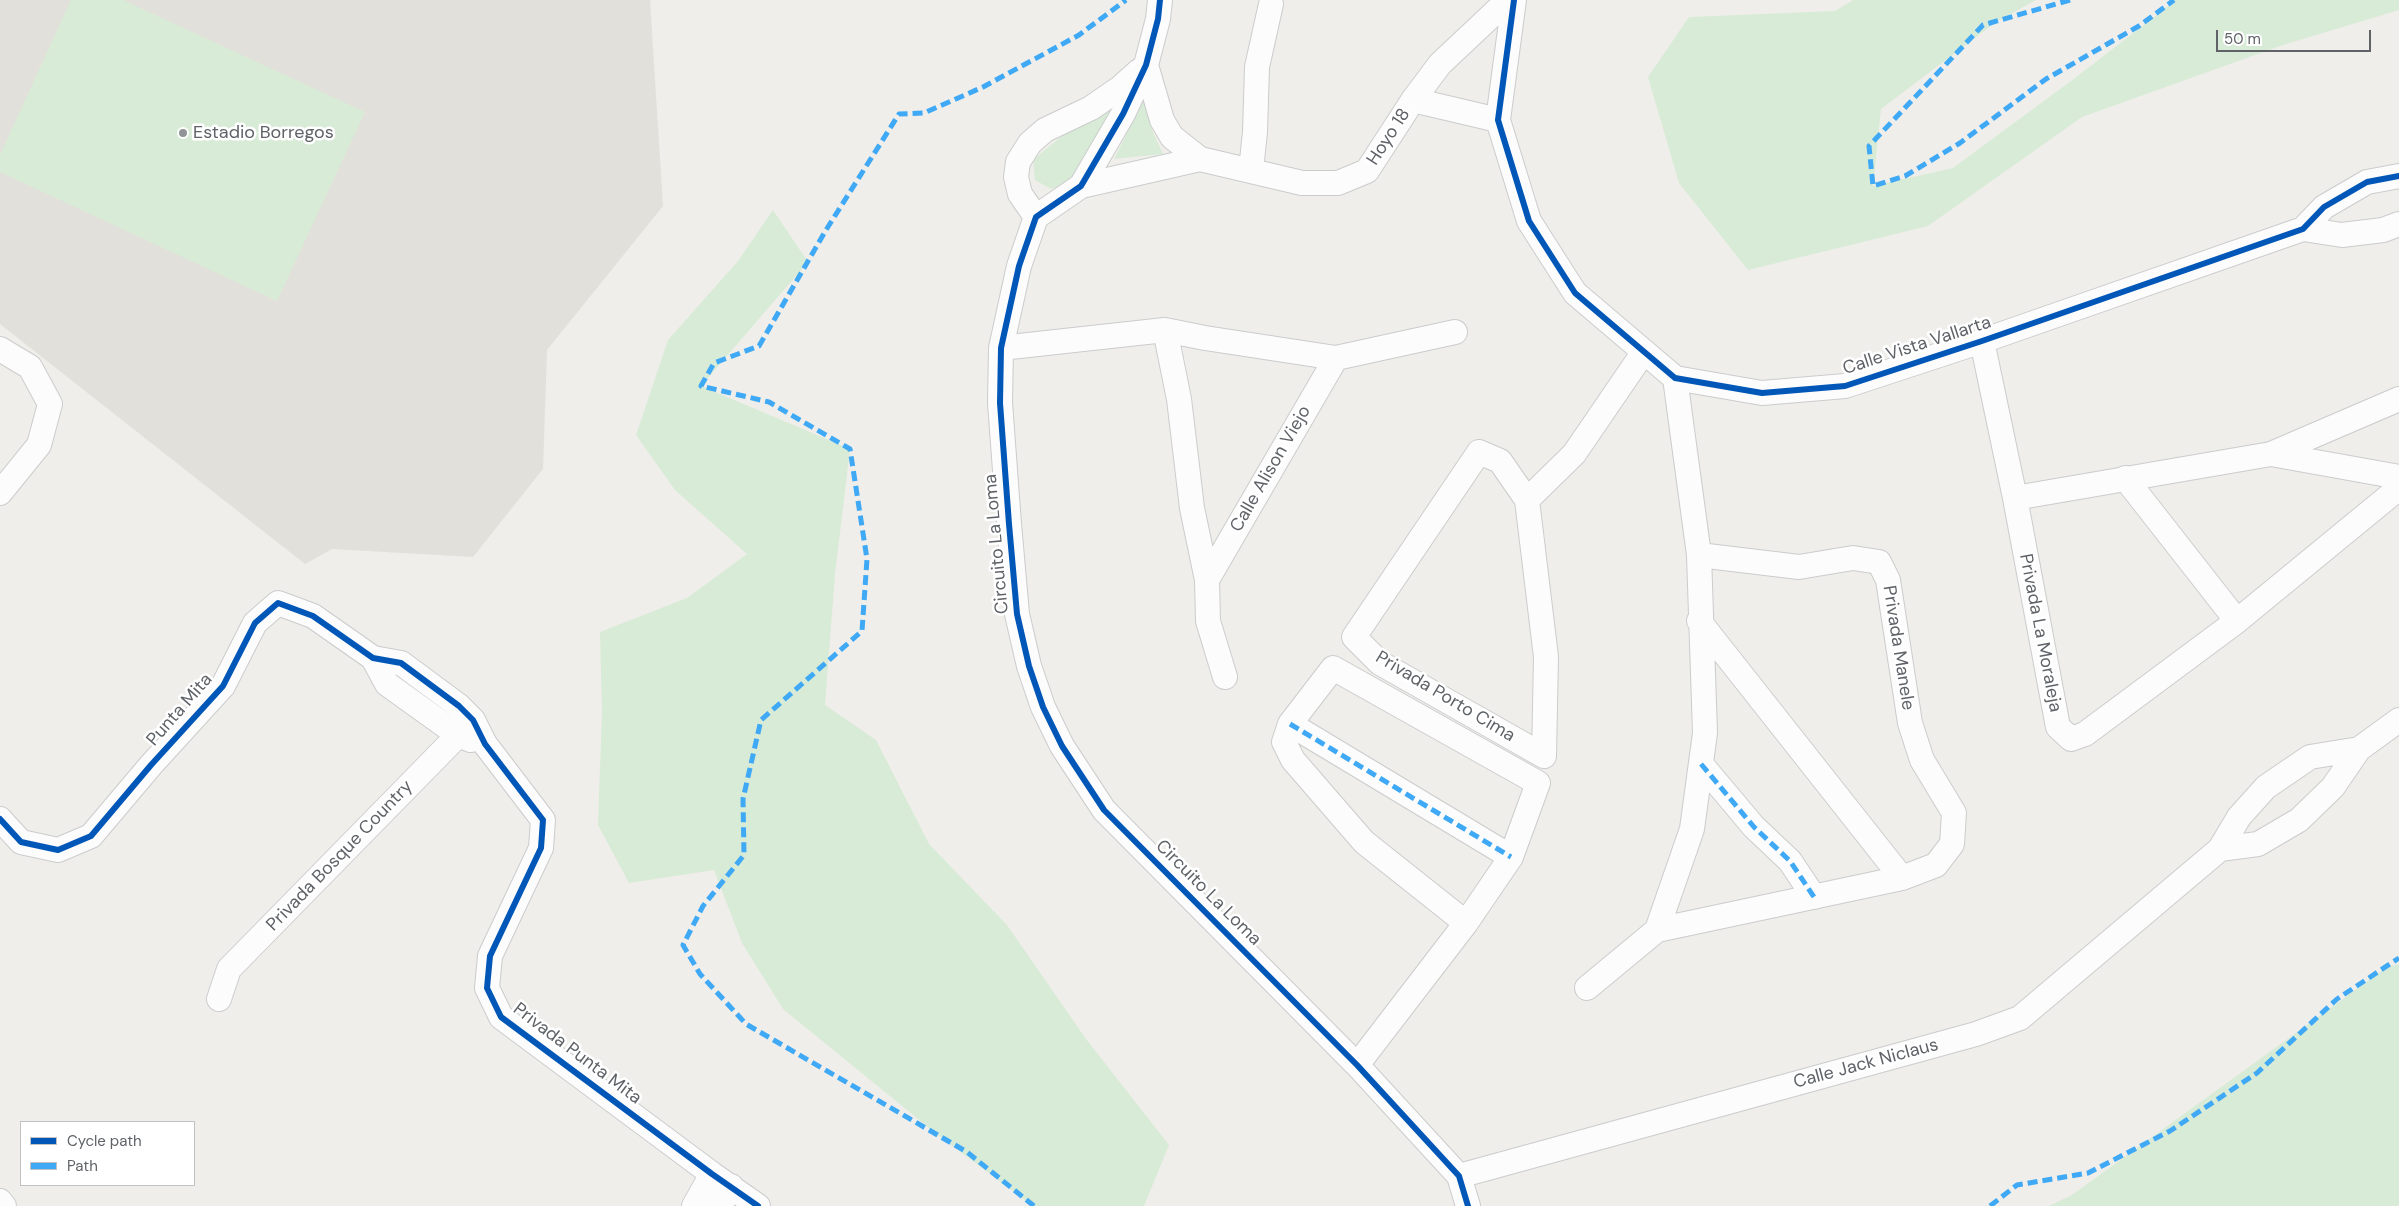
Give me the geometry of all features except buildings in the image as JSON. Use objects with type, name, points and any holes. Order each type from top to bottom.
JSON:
[{"type":"street","points":[[1146,65],[1113,93],[1091,108],[1045,130],[1030,143],[1018,162],[1016,177],[1020,194],[1036,217],[1081,186],[1123,114],[1146,65],[1158,19],[1160,0]]},
{"type":"street","name":"Hoyo 18","points":[[1081,186],[1200,159],[1302,183],[1338,183],[1367,172],[1413,100],[1440,64],[1508,0]]},
{"type":"street","name":"Calle Vista Vallarta","points":[[1514,0],[1498,120],[1529,221],[1575,293],[1675,378],[1762,393],[1846,386],[1982,341],[2303,229],[2324,207],[2367,182],[2399,176]]},
{"type":"street","points":[[1251,170],[1255,132],[1257,67],[1272,4]]},
{"type":"street","name":"Hoyo 18","points":[[1146,65],[1156,104],[1172,137],[1200,159]]},
{"type":"street","points":[[1413,100],[1498,120]]},
{"type":"street","name":"Circuito La Loma","points":[[1036,217],[1019,266],[1001,348],[1000,403],[1017,614],[1029,666],[1043,706],[1062,746],[1104,810],[1357,1065],[1459,1176],[1468,1206]]},
{"type":"street","name":"Calle Vista Vallarta","points":[[2303,229],[2342,235],[2383,230],[2399,224]]},
{"type":"street","points":[[1001,348],[1165,330],[1336,358],[1455,332]]},
{"type":"street","points":[[1165,330],[1179,399],[1192,508],[1207,580],[1208,622],[1225,677]]},
{"type":"street","name":"Privada La Moraleja","points":[[1982,341],[2015,498],[2058,727],[2071,739],[2085,734],[2237,621],[2399,488]]},
{"type":"street","points":[[0,349],[30,368],[50,404],[40,445],[0,493]]},
{"type":"street","points":[[1527,500],[1574,454],[1643,352]]},
{"type":"street","name":"Calle Alison Viejo","points":[[1207,580],[1336,358]]},
{"type":"street","points":[[1657,930],[1692,828],[1705,732],[1699,621],[1699,555],[1675,378]]},
{"type":"street","points":[[2015,498],[2271,454],[2399,398]]},
{"type":"street","name":"Privada Porto Cima","points":[[1480,452],[1500,462],[1527,500],[1546,657],[1544,756],[1380,663],[1354,637],[1480,452]]},
{"type":"street","points":[[2271,454],[2399,477]]},
{"type":"street","points":[[2126,478],[2237,621]]},
{"type":"street","name":"Privada Manele","points":[[1587,988],[1657,930],[1902,878],[1936,865],[1952,844],[1954,813],[1922,760],[1910,724],[1888,580],[1879,562],[1853,558],[1800,568],[1699,555]]},
{"type":"street","name":"Punta Mita","points":[[0,819],[21,842],[58,850],[91,836],[151,765],[223,686],[255,623],[278,603],[314,616],[373,658],[387,684],[466,728]]},
{"type":"street","points":[[1699,621],[1902,878]]},
{"type":"street","name":"Privada Porto Cima","points":[[1357,1065],[1466,923],[1511,857],[1538,783],[1333,668],[1290,724],[1284,742],[1293,760],[1364,842],[1466,923]]},
{"type":"street","name":"Calle Jack Niclaus","points":[[2220,850],[2258,844],[2299,820],[2333,787],[2359,749],[2399,720]]},
{"type":"street","points":[[1290,724],[1511,857]]},
{"type":"street","name":"Privada Punta Mita","points":[[466,728],[485,744],[544,820],[541,848],[490,956],[486,988],[501,1017],[721,1189],[758,1206]]},
{"type":"street","name":"Privada Bosque Country","points":[[218,999],[228,969],[466,728]]},
{"type":"street","name":"Calle Jack Niclaus","points":[[1459,1176],[1976,1034],[2020,1018],[2220,850],[2239,817],[2266,787],[2310,757],[2359,749]]},
{"type":"street","points":[[1701,764],[1754,827],[1790,862],[1814,897]]},
{"type":"street","points":[[694,1206],[721,1189]]},
{"type":"street","points":[[0,1201],[4,1206]]},
{"type":"shaded area","points":[[0,0],[650,0],[663,206],[547,350],[543,469],[473,557],[332,549],[305,564],[0,324]]},
{"type":"green space","name":"Estadio Borregos","points":[[71,0],[123,0],[365,112],[277,301],[0,172],[0,155]]},
{"type":"green space","points":[[1853,0],[2036,0],[1996,22],[1881,109],[1873,186],[1953,168],[2075,78],[2176,0],[2399,0],[2399,10],[2283,45],[2082,117],[1928,226],[1748,270],[1679,183],[1648,77],[1689,17],[1835,11]]},
{"type":"green space","points":[[1147,93],[1151,128],[1163,154],[1114,159]]},
{"type":"green space","points":[[1123,99],[1072,180],[1062,186],[1051,189],[1035,180],[1033,160],[1063,135]]},
{"type":"green space","points":[[773,210],[808,262],[701,386],[850,449],[835,574],[825,705],[876,740],[929,844],[1007,925],[1086,1039],[1169,1145],[1144,1206],[1033,1206],[939,1136],[783,1009],[742,943],[714,870],[629,883],[598,825],[602,712],[600,632],[687,598],[747,554],[675,490],[636,435],[668,340],[738,261]]},
{"type":"green space","points":[[2399,964],[2399,1206],[2049,1206],[2072,1195],[2387,967]]},
{"type":"marked path","points":[[1034,1206],[967,1152],[746,1024],[700,974],[683,945],[703,906],[744,855],[743,799],[761,720],[862,631],[867,559],[850,449],[769,402],[701,386],[714,363],[759,346],[826,230],[899,114],[924,113],[983,87],[1079,35],[1126,0]]},
{"type":"marked path","points":[[2070,0],[1983,25],[1869,146],[1873,186],[1905,176],[1960,143],[2046,79],[2139,26],[2174,0]]},
{"type":"marked path","points":[[1290,724],[1511,857]]},
{"type":"marked path","points":[[1701,764],[1754,827],[1790,861],[1814,897]]},
{"type":"marked path","points":[[1990,1206],[2017,1185],[2088,1173],[2170,1131],[2257,1073],[2337,999],[2399,958]]},
{"type":"cycle path","points":[[1160,0],[1158,19],[1146,65],[1123,114],[1081,186],[1036,217],[1019,266],[1001,348],[1000,403],[1009,524],[1017,614],[1029,666],[1043,707],[1062,746],[1104,810],[1357,1065],[1459,1176],[1468,1206]]},
{"type":"cycle path","points":[[1514,0],[1498,120],[1529,221],[1575,293],[1675,378],[1762,393],[1845,386],[1982,341],[2303,229],[2324,207],[2367,182],[2399,176]]},
{"type":"cycle path","points":[[0,819],[21,842],[58,850],[91,836],[151,765],[223,686],[255,623],[278,603],[313,616],[373,658],[401,663],[459,706],[473,720],[485,744],[543,820],[541,848],[490,956],[487,988],[501,1017],[758,1206]]},
{"type":"place","name":"Estadio Borregos","points":[[183,133]]}]
